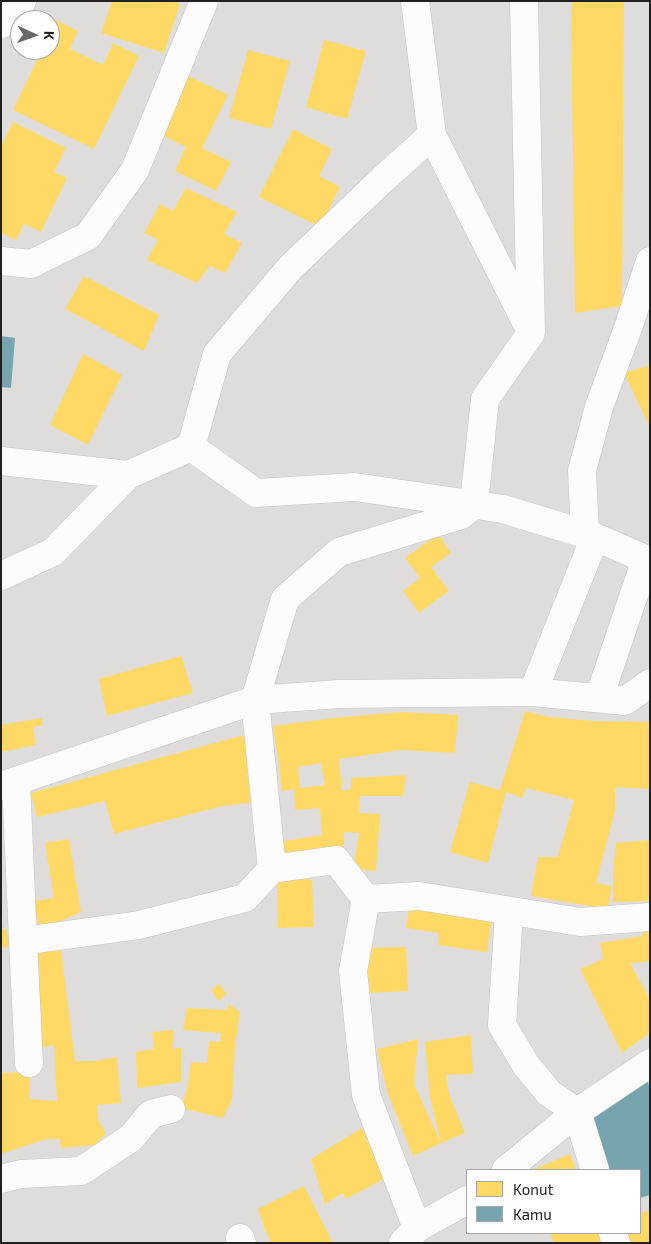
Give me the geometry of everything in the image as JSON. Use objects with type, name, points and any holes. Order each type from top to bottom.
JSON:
[{"type":"street","points":[[1,24],[22,1]]},
{"type":"street","points":[[1,261],[31,264],[88,236],[134,170],[204,1]]},
{"type":"street","points":[[416,1],[432,135],[531,333]]},
{"type":"street","points":[[272,869],[255,700],[285,599],[339,552],[461,515],[474,504],[485,399],[531,333],[524,1]]},
{"type":"street","points":[[191,447],[217,354],[290,268],[383,178],[432,135]]},
{"type":"street","points":[[533,692],[590,535],[582,471],[598,407],[650,261]]},
{"type":"street","points":[[1,576],[53,552],[128,475],[191,447]]},
{"type":"street","points":[[191,447],[256,493],[355,486],[474,504],[503,509],[590,535],[648,560],[599,698]]},
{"type":"street","points":[[1,461],[128,475]]},
{"type":"street","points":[[29,1063],[23,941],[9,784],[255,700],[339,694],[533,692],[625,701],[650,683]]},
{"type":"street","points":[[23,941],[139,926],[245,898],[272,869],[336,860],[366,899],[353,971],[366,1095],[410,1236],[466,1201]]},
{"type":"street","points":[[366,899],[419,896],[580,922],[650,917]]},
{"type":"street","points":[[509,911],[502,1025],[526,1065],[549,1093],[577,1112],[595,1169]]},
{"type":"street","points":[[507,1169],[577,1112],[650,1063]]},
{"type":"street","points":[[1,1179],[21,1174],[81,1171],[131,1138],[151,1114],[171,1109]]},
{"type":"shaded area","points":[[1,1],[650,1],[650,1243],[1,1243]]},
{"type":"building: Konut","points":[[112,1],[172,1],[180,4],[164,53],[101,33]]},
{"type":"building: Konut","points":[[571,1],[624,1],[622,306],[575,313]]},
{"type":"building: Konut","points":[[60,22],[78,31],[70,49],[103,65],[113,43],[139,56],[94,149],[13,110],[37,60],[60,60]]},
{"type":"building: Konut","points":[[324,40],[366,51],[347,119],[306,107]]},
{"type":"building: Konut","points":[[248,50],[290,61],[271,129],[229,118]]},
{"type":"building: Konut","points":[[188,76],[228,95],[202,148],[231,162],[216,191],[175,171],[186,147],[160,134]]},
{"type":"building: Konut","points":[[13,122],[66,148],[54,172],[67,178],[41,232],[24,224],[16,240],[1,233],[1,146]]},
{"type":"building: Konut","points":[[293,129],[332,149],[319,176],[340,187],[320,227],[259,197]]},
{"type":"building: Konut","points":[[186,188],[237,212],[224,234],[242,243],[225,273],[210,266],[197,283],[147,260],[158,240],[144,233],[160,204],[173,211]]},
{"type":"building: Konut","points":[[84,276],[159,315],[144,351],[65,309]]},
{"type":"building: Konut","points":[[83,354],[122,375],[88,445],[50,425]]},
{"type":"building: Konut","points":[[650,365],[650,427],[624,373]]},
{"type":"building: Konut","points":[[438,534],[451,553],[431,567],[449,591],[419,613],[403,591],[420,578],[405,558]]},
{"type":"building: Konut","points":[[181,656],[193,693],[107,716],[99,679]]},
{"type":"building: Konut","points":[[525,711],[549,717],[593,721],[650,722],[650,789],[615,787],[615,811],[596,883],[612,886],[608,909],[531,896],[538,857],[558,857],[574,800],[526,788],[522,798],[506,792],[488,863],[450,852],[470,782],[500,790]]},
{"type":"building: Konut","points":[[402,712],[458,715],[455,753],[401,750],[339,759],[342,791],[351,789],[351,778],[406,775],[403,796],[360,796],[359,813],[380,814],[376,871],[353,869],[359,833],[344,832],[344,851],[281,861],[278,842],[322,835],[320,808],[295,810],[294,789],[281,791],[280,770],[273,726]],"holes":[[[321,763],[325,785],[300,788],[298,767]]]},
{"type":"building: Konut","points":[[41,718],[43,725],[33,727],[36,745],[1,752],[1,725]]},
{"type":"building: Konut","points":[[244,735],[258,790],[256,802],[222,806],[114,834],[105,801],[37,817],[31,793]]},
{"type":"building: Konut","points":[[69,839],[81,912],[58,922],[59,928],[39,930],[34,901],[54,898],[45,843]]},
{"type":"building: Konut","points":[[650,840],[650,901],[613,902],[613,870],[616,843]]},
{"type":"building: Konut","points":[[312,879],[314,927],[278,928],[277,880]]},
{"type":"building: Konut","points":[[410,904],[492,916],[487,952],[438,945],[439,933],[406,928]]},
{"type":"building: Konut","points":[[642,925],[650,925],[650,962],[630,963],[650,999],[650,1033],[622,1053],[580,969],[603,959],[600,943],[643,936]]},
{"type":"building: Konut","points":[[6,929],[10,947],[1,948],[1,930]]},
{"type":"building: Konut","points":[[60,942],[75,1061],[95,1061],[117,1057],[121,1103],[97,1105],[98,1120],[106,1133],[95,1145],[61,1148],[60,1139],[46,1139],[1,1154],[1,1073],[31,1072],[29,1099],[57,1101],[54,1045],[37,1049],[28,946]]},
{"type":"building: Konut","points":[[406,947],[408,991],[368,993],[366,948]]},
{"type":"building: Konut","points":[[219,984],[227,994],[218,1001],[211,990]]},
{"type":"building: Konut","points":[[229,1004],[240,1012],[235,1046],[232,1100],[223,1118],[181,1108],[187,1089],[191,1062],[207,1063],[209,1041],[220,1042],[221,1033],[183,1030],[187,1008],[227,1010]]},
{"type":"building: Konut","points":[[174,1030],[172,1049],[181,1047],[181,1082],[137,1088],[136,1052],[154,1049],[152,1032]]},
{"type":"building: Konut","points":[[471,1035],[473,1074],[446,1075],[449,1094],[465,1133],[441,1143],[430,1098],[425,1042]]},
{"type":"building: Konut","points":[[418,1039],[414,1084],[441,1143],[413,1156],[388,1094],[377,1049]]},
{"type":"building: Konut","points":[[362,1128],[384,1179],[346,1199],[343,1193],[325,1204],[311,1159]]},
{"type":"building: Konut","points":[[570,1154],[576,1169],[534,1169]]},
{"type":"building: Konut","points":[[304,1186],[333,1243],[271,1243],[258,1209]]},
{"type":"building: Konut","points":[[650,1210],[650,1243],[629,1243],[627,1234],[641,1234],[641,1213]]},
{"type":"building: Konut","points":[[550,1234],[598,1234],[601,1243],[554,1243]]},
{"type":"building: Kamu","points":[[1,336],[15,338],[11,388],[1,387]]},
{"type":"building: Kamu","points":[[647,1078],[650,1090],[650,1195],[641,1198],[641,1169],[604,1169],[588,1120]]}]
